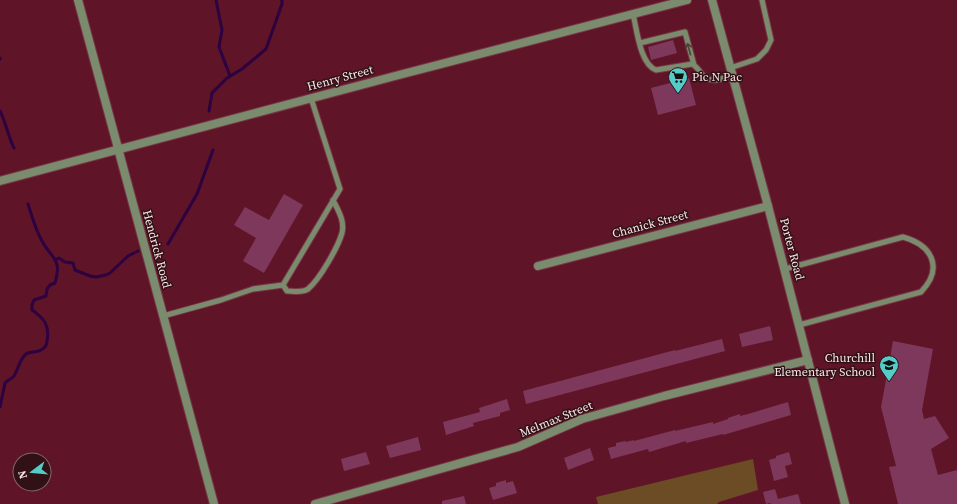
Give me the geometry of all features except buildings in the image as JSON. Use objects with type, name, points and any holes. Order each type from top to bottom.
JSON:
[{"type":"street","name":"Hendrick Road","points":[[78,0],[214,504]]},
{"type":"street","name":"Henry Street","points":[[0,181],[687,0]]},
{"type":"street","name":"Porter Road","points":[[712,0],[785,269],[845,504]]},
{"type":"street","name":"Chanick Street","points":[[538,266],[768,206]]},
{"type":"street","name":"Melmax Street","points":[[315,504],[518,447],[582,419],[664,396],[808,360]]},
{"type":"lane","points":[[640,43],[685,32],[694,65],[704,77],[709,80],[714,80],[757,59],[766,50],[771,40],[762,0]]},
{"type":"lane","points":[[633,14],[643,57],[651,68],[656,70],[694,65]]},
{"type":"lane","points":[[283,285],[340,188],[311,98]]},
{"type":"lane","points":[[283,285],[287,291],[298,292],[307,290],[329,263],[342,232],[342,217],[333,200]]},
{"type":"lane","points":[[785,269],[903,237],[913,240],[925,247],[932,259],[932,271],[929,283],[921,292],[799,325]]},
{"type":"lane","points":[[163,316],[221,300],[253,289],[283,285]]},
{"type":"shaded area","points":[[753,459],[758,490],[719,502],[717,504],[598,504],[596,497]]},
{"type":"waterway","points":[[216,0],[222,30],[219,47],[230,76]]},
{"type":"waterway","points":[[209,111],[212,93],[227,78],[242,69],[266,49],[282,4],[282,0]]},
{"type":"waterway","points":[[0,111],[14,148]]},
{"type":"waterway","points":[[168,244],[197,194],[213,150]]},
{"type":"waterway","points":[[0,407],[5,383],[14,376],[20,361],[26,354],[41,350],[46,345],[48,336],[47,327],[43,319],[32,310],[32,305],[34,300],[46,296],[47,289],[50,285],[55,283],[57,275],[56,263],[39,235],[28,204]]},
{"type":"waterway","points":[[55,260],[59,258],[65,262],[73,263],[75,270],[96,277],[110,273],[128,256],[138,251]]},
{"type":"place","name":"Pic N Pac","points":[[678,94]]},
{"type":"place","name":"Churchill Elementary School","points":[[889,382]]}]
